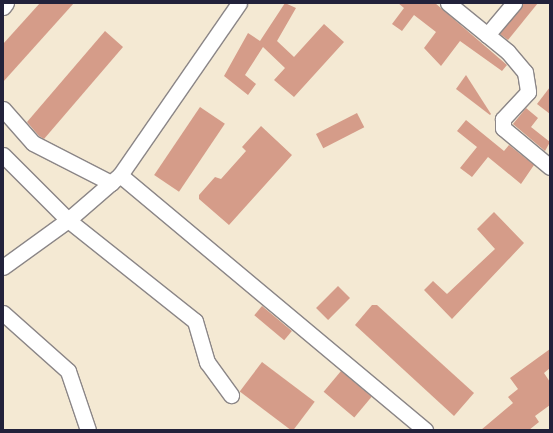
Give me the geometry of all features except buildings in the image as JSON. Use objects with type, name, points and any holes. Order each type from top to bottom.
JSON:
[{"type":"street","points":[[3,6],[6,3]]},
{"type":"street","points":[[3,267],[68,220],[116,179],[239,3]]},
{"type":"street","points":[[448,3],[508,52],[528,80],[528,92],[503,119],[503,128],[550,167]]},
{"type":"street","points":[[488,35],[514,3]]},
{"type":"street","points":[[3,109],[33,143],[116,179],[425,430]]},
{"type":"street","points":[[3,155],[68,220],[195,321],[207,362],[231,395]]},
{"type":"street","points":[[3,313],[25,328],[68,371],[88,430]]}]
